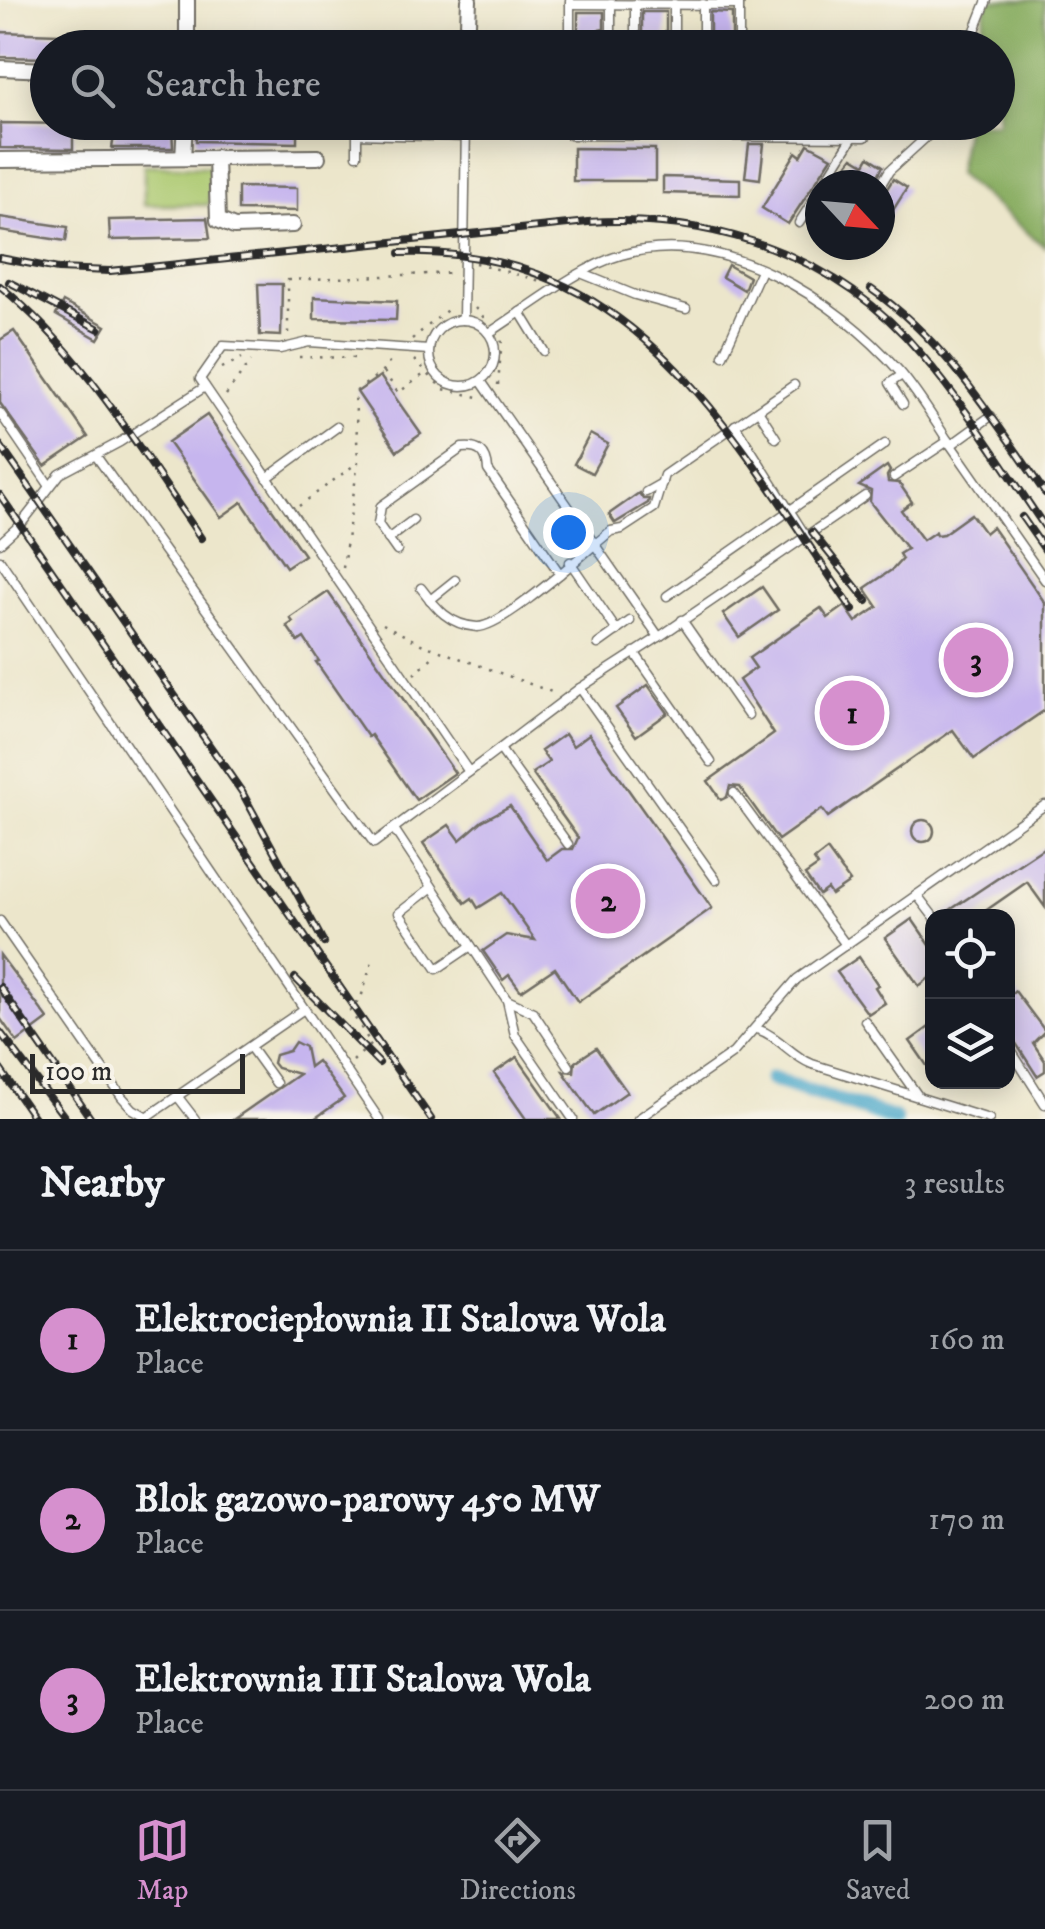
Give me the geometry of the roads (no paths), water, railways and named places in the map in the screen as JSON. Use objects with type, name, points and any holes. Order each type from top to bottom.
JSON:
[{"type":"street","points":[[186,30],[187,0]]},
{"type":"street","points":[[468,30],[469,0]]},
{"type":"street","points":[[0,68],[30,69]]},
{"type":"street","points":[[183,158],[184,140]]},
{"type":"street","points":[[0,160],[318,156]]},
{"type":"street","points":[[216,157],[218,220],[234,227],[293,225]]},
{"type":"lane","points":[[975,30],[987,0]]},
{"type":"lane","points":[[570,30],[570,2],[739,2],[739,30]]},
{"type":"lane","points":[[612,4],[612,30]]},
{"type":"lane","points":[[635,4],[635,30]]},
{"type":"lane","points":[[674,4],[674,30]]},
{"type":"lane","points":[[703,30],[704,4]]},
{"type":"lane","points":[[357,140],[357,156]]},
{"type":"lane","points":[[463,320],[470,140]]},
{"type":"lane","points":[[833,170],[851,140]]},
{"type":"lane","points":[[890,170],[924,140]]},
{"type":"lane","points":[[799,224],[805,214]]},
{"type":"lane","points":[[492,331],[598,264],[644,250],[697,252],[761,270],[835,314],[902,375],[1045,580]]},
{"type":"lane","points":[[722,355],[761,270]]},
{"type":"lane","points":[[583,274],[635,295],[686,309]]},
{"type":"lane","points":[[520,312],[544,352]]},
{"type":"lane","points":[[463,320],[492,331],[496,355],[492,370],[481,381],[472,385],[450,384],[434,371],[429,350],[444,325],[463,320]]},
{"type":"lane","points":[[429,350],[309,342],[280,348],[223,346],[200,379],[469,772]]},
{"type":"lane","points":[[902,375],[890,383],[903,404]]},
{"type":"lane","points":[[481,381],[659,636]]},
{"type":"lane","points":[[421,588],[442,617],[479,628],[492,623],[612,531],[622,529],[654,508],[664,475],[794,385]]},
{"type":"lane","points":[[0,544],[60,474],[96,456],[205,387]]},
{"type":"lane","points":[[758,410],[776,438]]},
{"type":"lane","points":[[0,413],[49,485]]},
{"type":"lane","points":[[894,477],[991,416]]},
{"type":"lane","points":[[736,426],[805,535]]},
{"type":"lane","points":[[267,478],[337,427]]},
{"type":"lane","points":[[667,596],[886,444]]},
{"type":"lane","points":[[397,551],[378,524],[381,506],[462,448],[471,447],[487,458],[488,470],[560,574]]},
{"type":"lane","points":[[96,456],[374,842],[580,688],[866,496]]},
{"type":"lane","points":[[646,492],[662,482]]},
{"type":"lane","points":[[388,539],[413,520]]},
{"type":"lane","points":[[0,560],[380,1119]]},
{"type":"lane","points":[[570,562],[617,631]]},
{"type":"lane","points":[[430,600],[455,580]]},
{"type":"lane","points":[[682,620],[748,715]]},
{"type":"lane","points":[[598,644],[630,621]]},
{"type":"lane","points":[[634,652],[711,762]]},
{"type":"lane","points":[[580,688],[716,880]]},
{"type":"lane","points":[[500,749],[568,844]]},
{"type":"lane","points":[[734,793],[846,945]]},
{"type":"lane","points":[[638,1119],[734,1053],[798,979],[1045,805]]},
{"type":"lane","points":[[394,829],[508,1000],[514,1034],[573,1119]]},
{"type":"lane","points":[[431,888],[399,913],[408,927],[438,970],[471,946]]},
{"type":"lane","points":[[917,895],[928,909]]},
{"type":"lane","points":[[0,921],[133,1109],[147,1118],[304,1009]]},
{"type":"lane","points":[[50,990],[62,982]]},
{"type":"lane","points":[[508,1000],[533,1012],[569,1066]]},
{"type":"lane","points":[[865,1021],[918,1096]]},
{"type":"lane","points":[[757,1029],[778,1039],[802,1060],[989,1119]]},
{"type":"lane","points":[[250,1047],[276,1083]]},
{"type":"lane","points":[[1015,1057],[1045,1104]]},
{"type":"lane","points":[[178,1097],[194,1119]]},
{"type":"waterway","points":[[771,1079],[895,1119]]},
{"type":"railway","points":[[0,258],[58,269],[110,271],[588,222],[682,225],[727,234],[813,267],[852,290],[888,320],[954,396],[1045,527]]},
{"type":"railway","points":[[400,253],[483,259],[555,282],[617,318],[672,365],[721,420],[853,610]]},
{"type":"railway","points":[[9,282],[99,329]]},
{"type":"railway","points":[[0,286],[84,372],[201,538]]},
{"type":"railway","points":[[871,289],[946,357],[1045,493]]},
{"type":"railway","points":[[0,445],[242,792],[324,943]]},
{"type":"railway","points":[[0,495],[431,1119]]},
{"type":"railway","points":[[1022,517],[1045,550]]},
{"type":"railway","points":[[812,532],[867,601]]},
{"type":"railway","points":[[295,978],[379,1063]]},
{"type":"railway","points":[[0,987],[91,1119]]},
{"type":"railway","points":[[0,1032],[66,1119]]},
{"type":"railway","points":[[0,1069],[35,1119]]},
{"type":"place","name":"Elektrownia III Stalowa Wola","points":[[976,660]]},
{"type":"place","name":"Elektrociepłownia II Stalowa Wola","points":[[852,713]]},
{"type":"place","name":"Blok gazowo-parowy 450 MW","points":[[608,901]]}]
